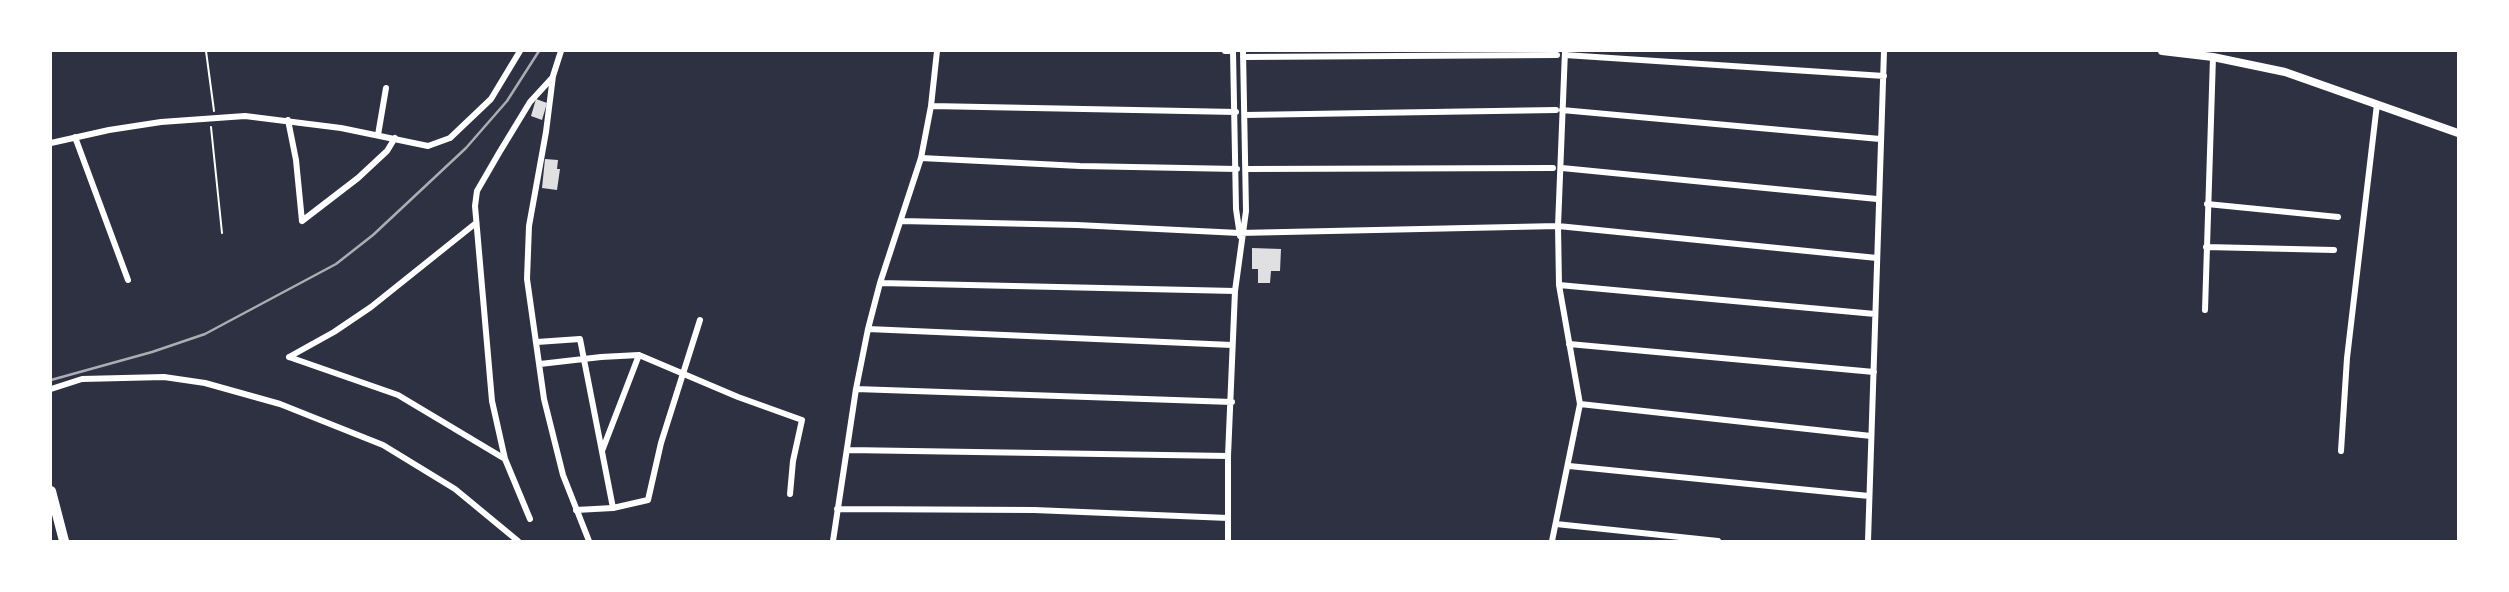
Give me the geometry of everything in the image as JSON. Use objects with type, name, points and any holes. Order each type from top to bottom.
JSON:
[{"type":"main road","points":[[51,491],[64,541]]},
{"type":"street","points":[[51,143],[161,122],[245,116],[288,120],[428,146],[450,138],[491,99],[520,51]]},
{"type":"street","points":[[561,51],[553,76],[529,226],[527,279],[544,400],[563,475],[589,541]]},
{"type":"street","points":[[833,541],[868,329],[920,158],[931,106],[937,51]]},
{"type":"street","points":[[1225,51],[1233,51],[1236,209],[1242,233]]},
{"type":"street","points":[[1868,541],[1877,199],[1884,51]]},
{"type":"street","points":[[2162,51],[2213,57],[2285,72],[2458,133]]},
{"type":"street","points":[[1552,541],[1580,404],[1559,285],[1558,226],[1562,168],[1559,110],[1565,53],[1884,76]]},
{"type":"street","points":[[1228,541],[1228,456],[1235,291],[1246,211],[1243,54],[1557,55]]},
{"type":"street","points":[[2205,310],[2213,57]]},
{"type":"street","points":[[530,519],[505,458],[492,401],[475,206],[477,191],[530,102],[553,76]]},
{"type":"street","points":[[378,135],[386,88]]},
{"type":"street","points":[[2341,451],[2347,359],[2377,104]]},
{"type":"street","points":[[931,106],[1236,112]]},
{"type":"street","points":[[1245,115],[1559,110],[1880,139]]},
{"type":"street","points":[[288,120],[296,160],[302,221],[358,178],[387,151],[396,138]]},
{"type":"street","points":[[75,137],[128,280]]},
{"type":"street","points":[[920,158],[1080,166],[1237,169]]},
{"type":"street","points":[[1246,169],[1553,168]]},
{"type":"street","points":[[1562,168],[1877,199]]},
{"type":"street","points":[[2207,204],[2338,216]]},
{"type":"street","points":[[901,221],[1077,225],[1242,233],[1558,226],[1877,258]]},
{"type":"street","points":[[476,223],[371,307],[289,357],[398,395],[505,458]]},
{"type":"street","points":[[2206,247],[2334,250]]},
{"type":"street","points":[[880,283],[1235,291]]},
{"type":"street","points":[[1559,285],[1875,314]]},
{"type":"street","points":[[576,510],[612,508],[648,499],[661,443],[700,320]]},
{"type":"street","points":[[868,329],[1233,345]]},
{"type":"street","points":[[537,342],[580,339],[612,508]]},
{"type":"street","points":[[1569,344],[1874,372]]},
{"type":"street","points":[[540,364],[601,356],[639,355],[738,397],[802,420],[793,461],[790,494]]},
{"type":"street","points":[[601,453],[639,355]]},
{"type":"street","points":[[51,389],[82,379],[164,377],[205,383],[280,404],[383,445],[454,489],[518,541]]},
{"type":"street","points":[[856,389],[1232,402]]},
{"type":"street","points":[[1580,404],[1871,436]]},
{"type":"street","points":[[848,450],[1228,456]]},
{"type":"street","points":[[1569,466],[1869,496]]},
{"type":"street","points":[[838,509],[1034,510],[1228,518]]},
{"type":"street","points":[[1556,524],[1718,541]]},
{"type":"path","points":[[206,51],[222,233]]},
{"type":"building","points":[[536,99],[547,103],[542,120],[531,116]]},
{"type":"building","points":[[545,159],[558,160],[557,169],[560,169],[557,190],[542,188]]},
{"type":"building","points":[[1252,248],[1281,249],[1280,271],[1271,271],[1270,283],[1258,283],[1258,269],[1252,269]]},
{"type":"railway","points":[[51,380],[205,334],[336,264],[373,235],[466,148],[507,101],[539,51]]}]
